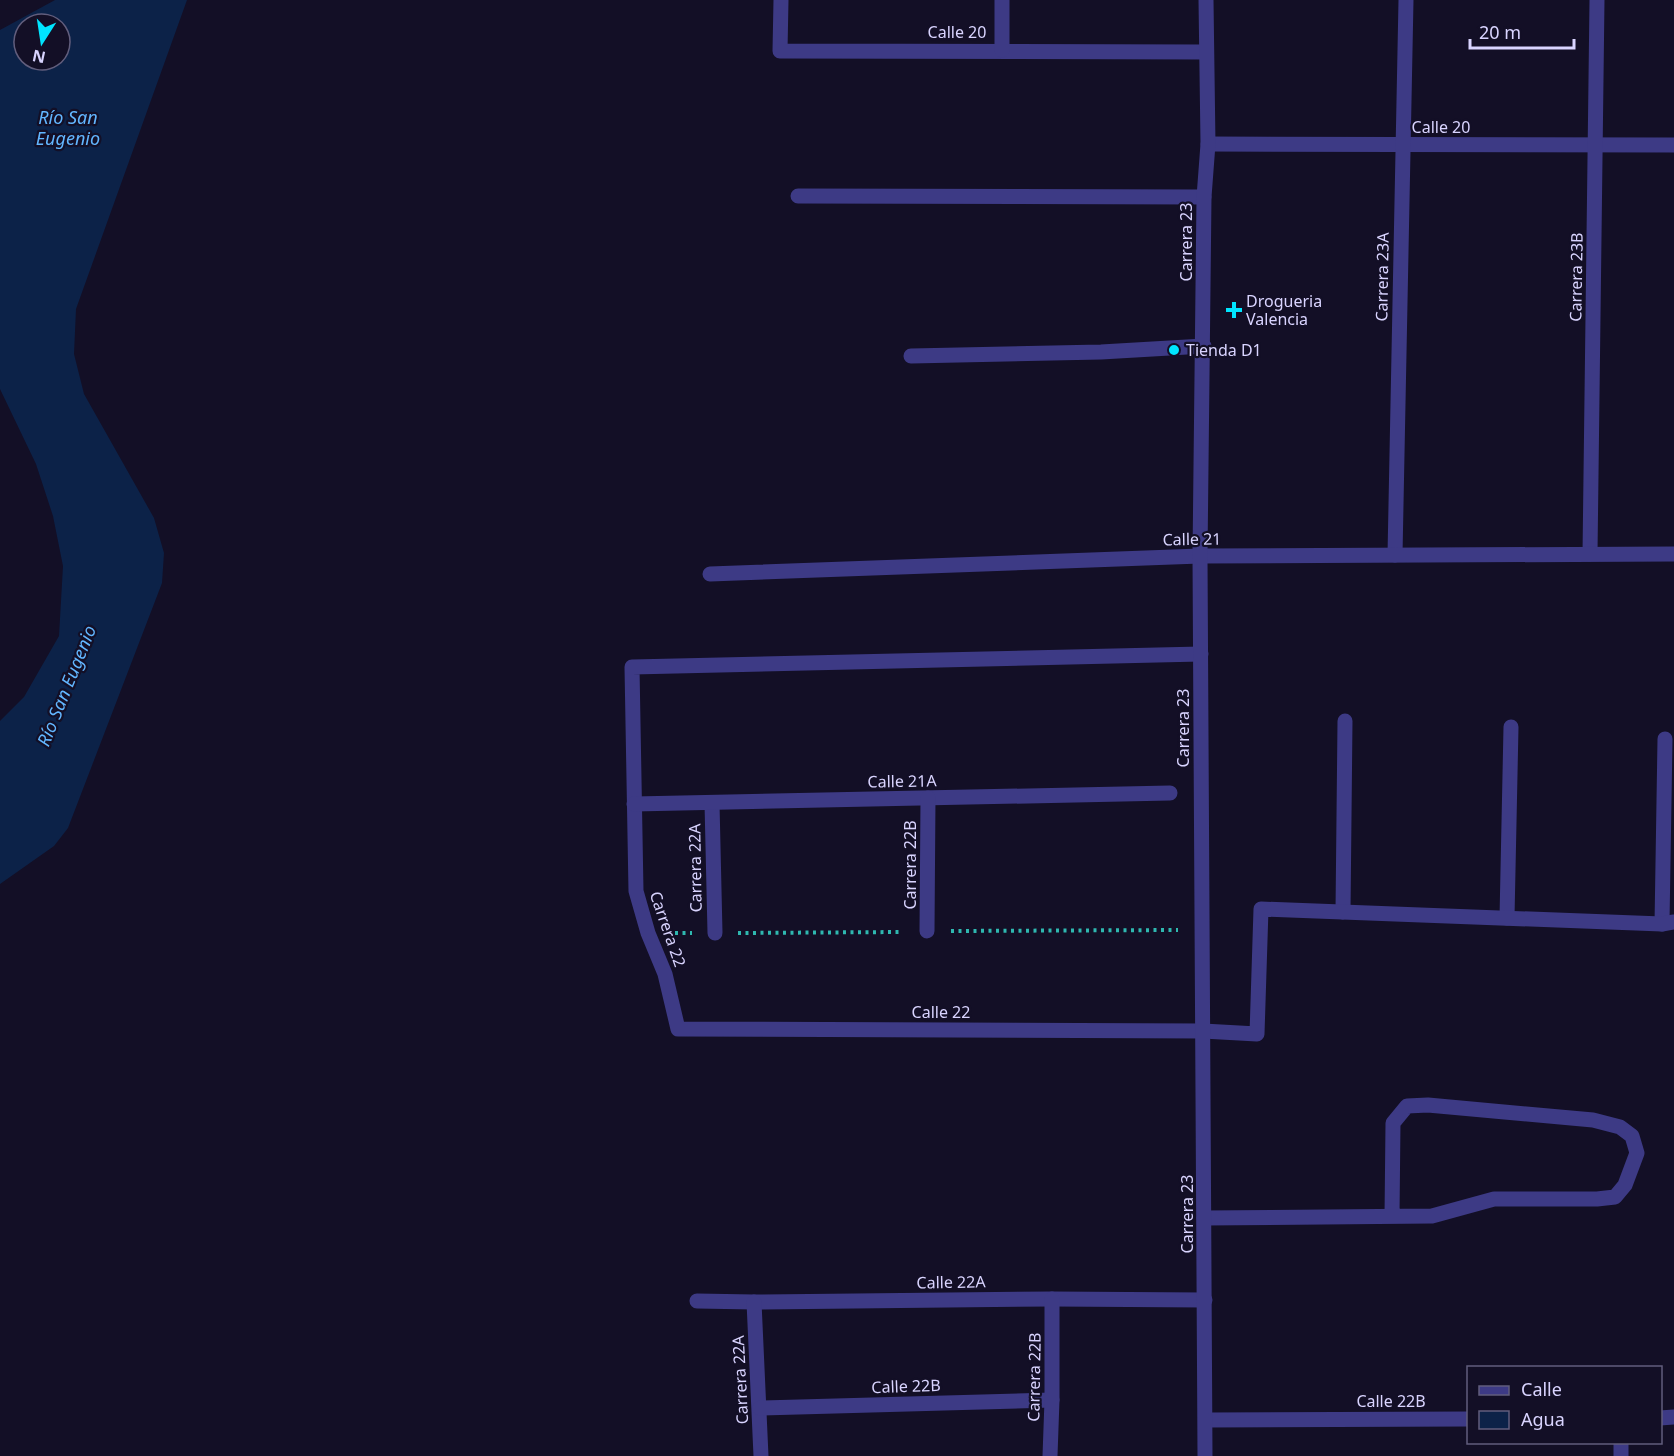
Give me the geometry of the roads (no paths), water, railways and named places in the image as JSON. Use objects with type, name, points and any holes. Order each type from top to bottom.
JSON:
[{"type":"street","name":"Calle 20","points":[[781,0],[780,51],[1206,52]]},
{"type":"street","points":[[1002,0],[1002,50]]},
{"type":"street","name":"Carrera 23","points":[[1205,1456],[1200,556],[1204,197],[1208,144],[1206,0]]},
{"type":"street","name":"Carrera 23A","points":[[1395,555],[1406,0]]},
{"type":"street","name":"Carrera 23B","points":[[1590,554],[1597,0]]},
{"type":"street","name":"Calle 20","points":[[1208,144],[1674,146]]},
{"type":"street","points":[[798,195],[1204,197]]},
{"type":"street","points":[[911,356],[1101,352],[1204,346]]},
{"type":"street","name":"Calle 21","points":[[710,574],[1200,556],[1674,554]]},
{"type":"street","name":"Carrera 22","points":[[678,1029],[665,974],[648,933],[636,891],[632,667],[1201,654]]},
{"type":"street","points":[[1345,721],[1343,912],[1668,923],[1665,739]]},
{"type":"street","points":[[1507,918],[1511,727]]},
{"type":"street","name":"Calle 21A","points":[[634,804],[1170,793]]},
{"type":"street","name":"Carrera 22B","points":[[927,931],[928,798]]},
{"type":"street","name":"Carrera 22A","points":[[712,803],[715,933]]},
{"type":"street","name":"Calle 22","points":[[678,1029],[1203,1031],[1257,1034],[1261,909],[1343,912]]},
{"type":"street","points":[[1204,1218],[1392,1216],[1432,1215],[1494,1199],[1615,1197],[1625,1185],[1637,1153],[1632,1136],[1620,1127],[1593,1120],[1428,1105],[1407,1106],[1393,1123],[1392,1216]]},
{"type":"street","name":"Carrera 22B","points":[[1050,1456],[1052,1299]]},
{"type":"street","name":"Calle 22A","points":[[697,1301],[1205,1300]]},
{"type":"street","name":"Carrera 22A","points":[[754,1302],[761,1456]]},
{"type":"street","name":"Calle 22B","points":[[760,1408],[1052,1400]]},
{"type":"street","name":"Calle 22B","points":[[1206,1420],[1467,1419]]},
{"type":"water","name":"Río San Eugenio","points":[[55,0],[187,0],[76,309],[74,354],[84,394],[154,518],[164,553],[162,583],[68,828],[54,846],[0,884],[0,721],[24,697],[59,636],[63,566],[53,516],[36,464],[0,389],[0,30],[12,23],[12,72],[72,72],[72,12],[33,12]]},
{"type":"place","name":"Drogueria Valencia","points":[[1234,310]]},
{"type":"place","name":"Tienda D1","points":[[1174,350]]}]
